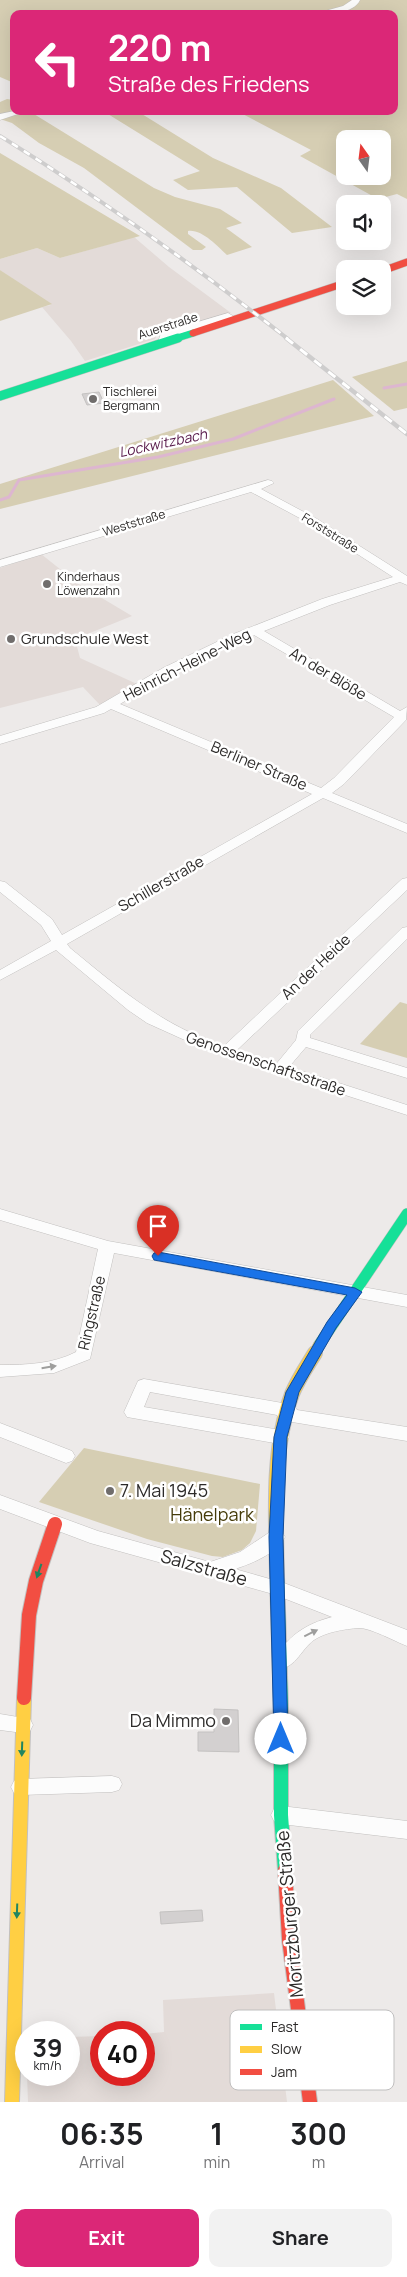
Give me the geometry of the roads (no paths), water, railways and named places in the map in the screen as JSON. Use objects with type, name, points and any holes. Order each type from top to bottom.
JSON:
[{"type":"street","points":[[336,10],[355,3],[356,0]]},
{"type":"street","points":[[391,268],[407,262]]},
{"type":"street","name":"Auerstraße","points":[[0,396],[336,286]]},
{"type":"street","points":[[163,342],[166,335],[228,316]]},
{"type":"street","name":"Weststraße","points":[[0,564],[268,483]]},
{"type":"street","name":"Forststraße","points":[[252,488],[313,521],[404,580]]},
{"type":"street","name":"Heinrich-Heine-Weg","points":[[0,740],[89,714],[110,704],[166,671],[254,630],[326,602],[404,580]]},
{"type":"street","name":"An der Blöße","points":[[254,630],[403,720]]},
{"type":"street","name":"Berliner Straße","points":[[110,704],[407,829]]},
{"type":"street","points":[[323,793],[339,781],[403,720]]},
{"type":"street","name":"Schillerstraße","points":[[0,976],[323,793]]},
{"type":"street","name":"An der Heide","points":[[226,1052],[407,882]]},
{"type":"street","name":"Genossenschaftsstraße","points":[[0,884],[47,922],[64,951],[139,1012],[177,1033],[226,1052],[407,1110]]},
{"type":"street","points":[[279,1070],[303,1041],[303,1034],[407,930]]},
{"type":"street","points":[[303,1041],[407,1072]]},
{"type":"street","points":[[0,1214],[107,1246],[407,1301]]},
{"type":"street","name":"Moritzburger Straße","points":[[298,2010],[289,1939],[281,1816],[280,1668],[276,1537],[280,1437],[293,1392],[332,1325],[407,1214]]},
{"type":"street","name":"Ringstraße","points":[[0,1371],[64,1364],[84,1355],[107,1246]]},
{"type":"street","points":[[280,1437],[133,1412],[144,1385],[407,1434]]},
{"type":"street","points":[[0,1430],[66,1456]]},
{"type":"street","name":"Salzstraße","points":[[0,1502],[96,1538],[277,1588],[407,1638]]},
{"type":"street","points":[[12,2102],[7,2021],[29,1615],[36,1581],[55,1524]]},
{"type":"street","points":[[211,1569],[249,1558],[276,1537]]},
{"type":"street","points":[[280,1668],[294,1645],[307,1633],[332,1624],[362,1621]]},
{"type":"street","points":[[0,1722],[22,1725]]},
{"type":"street","points":[[21,1787],[112,1784]]},
{"type":"street","name":"Moritzburger Straße","points":[[281,1816],[407,1830]]},
{"type":"waterway","name":"Lockwitzbach","points":[[384,388],[407,384]]},
{"type":"waterway","name":"Lockwitzbach","points":[[0,500],[9,497],[19,480],[158,457],[233,439],[334,399]]},
{"type":"railway","points":[[0,136],[147,233],[288,339]]},
{"type":"railway","points":[[286,338],[407,434]]},
{"type":"place","name":"Tischlerei Bergmann","points":[[93,399]]},
{"type":"place","name":"Kinderhaus Löwenzahn","points":[[47,584]]},
{"type":"place","name":"Grundschule West","points":[[11,639]]},
{"type":"place","name":"7. Mai 1945","points":[[110,1491]]},
{"type":"place","name":"Da Mimmo","points":[[226,1721]]},
{"type":"park label","name":"Hänelpark","points":[[212,1515]]}]
